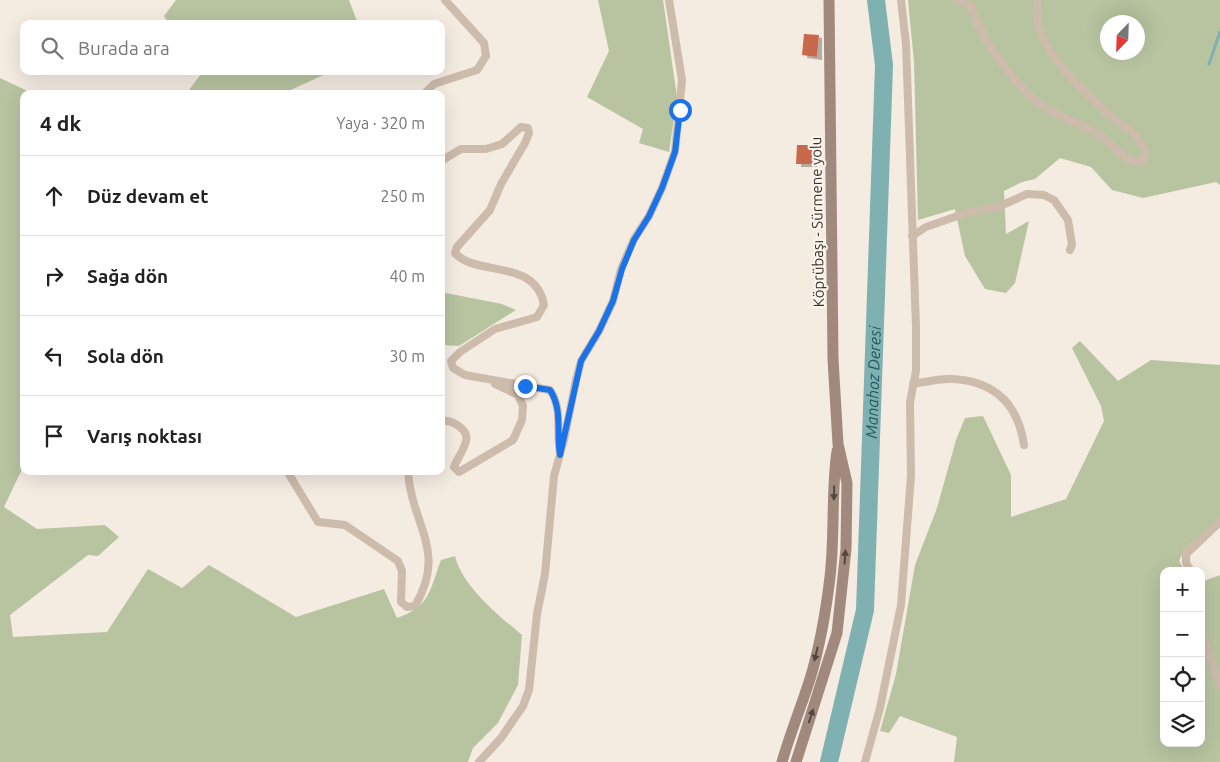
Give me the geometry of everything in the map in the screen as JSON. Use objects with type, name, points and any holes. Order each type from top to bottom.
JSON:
[{"type":"main road","name":"Köprübaşı - Sürmene yolu","points":[[829,0],[833,359],[838,444]]},
{"type":"main road","points":[[782,762],[794,720],[810,680],[820,641],[830,576],[834,473],[838,444]]},
{"type":"main road","points":[[796,762],[837,633],[843,590],[847,484],[838,444]]},
{"type":"street","points":[[428,90],[434,84],[477,70],[486,56],[484,43],[445,0]]},
{"type":"street","points":[[479,762],[501,738],[523,706],[530,690],[537,614],[545,574],[554,476],[581,361],[599,331],[613,301],[622,269],[631,247],[662,188],[675,152],[682,80],[669,0]]},
{"type":"street","points":[[865,762],[880,708],[901,604],[911,476],[910,402],[916,370],[916,327],[906,44],[901,0]]},
{"type":"street","points":[[958,0],[971,6],[974,18],[994,51],[1015,80],[1042,105],[1101,137],[1127,158],[1138,162],[1144,161],[1145,150],[1135,135],[1117,121],[1057,64],[1042,35],[1036,9],[1038,0]]},
{"type":"street","points":[[445,159],[461,149],[486,149],[502,144],[521,127],[528,128],[529,133],[525,143],[501,184],[490,210],[456,247],[455,253],[461,259],[508,270],[533,283],[542,294],[544,305],[537,317],[495,329],[460,352],[451,361],[453,368],[465,375],[550,390],[558,402],[557,439],[560,455]]},
{"type":"street","points":[[912,236],[926,227],[969,212],[998,206],[1027,194],[1044,195],[1054,200],[1068,220],[1072,245],[1070,250]]},
{"type":"street","points":[[913,384],[952,379],[981,385],[1006,400],[1010,405],[1021,427],[1024,445]]},
{"type":"street","points":[[445,422],[451,422],[459,426],[466,434],[466,441],[454,467],[458,472],[465,470],[474,461],[513,440],[522,420],[523,406],[518,395],[486,380]]},
{"type":"street","points":[[289,475],[318,522],[345,525],[398,561],[402,571],[401,602],[407,607],[416,606],[430,569],[428,545],[408,484],[408,475]]},
{"type":"street","points":[[1188,567],[1186,563],[1186,554],[1220,522]]},
{"type":"street","points":[[1205,643],[1220,686]]},
{"type":"green space","points":[[176,0],[349,0],[356,20],[166,20],[164,16]]},
{"type":"green space","points":[[598,0],[663,0],[677,97],[669,152],[639,143],[643,129],[587,97],[609,51]]},
{"type":"green space","points":[[908,0],[1220,0],[1220,185],[1216,182],[1143,198],[1112,190],[1091,167],[1060,158],[1035,179],[1022,182],[1004,191],[1006,234],[1029,221],[1015,283],[1006,293],[985,289],[965,256],[955,209],[918,220],[914,62]]},
{"type":"green space","points":[[200,75],[323,75],[291,90],[189,90]]},
{"type":"green space","points":[[0,78],[26,90],[20,90],[20,473],[4,507],[37,529],[105,525],[119,537],[98,556],[88,555],[10,615],[13,637],[107,632],[148,569],[182,588],[209,565],[296,617],[384,589],[397,618],[408,614],[423,602],[431,588],[441,560],[455,556],[465,578],[482,600],[522,635],[518,685],[498,723],[473,748],[468,762],[0,762]]},
{"type":"green space","points":[[445,293],[502,304],[516,310],[459,346],[445,345]]},
{"type":"green space","points":[[1080,341],[1118,381],[1151,360],[1220,365],[1220,519],[1184,550],[1179,561],[1183,567],[1160,567],[1160,747],[1205,747],[1205,581],[1220,575],[1220,762],[954,762],[957,737],[900,716],[889,733],[880,731],[896,674],[915,565],[937,508],[956,440],[965,418],[983,416],[1011,475],[1011,517],[1066,499],[1104,421],[1101,406],[1072,348]]},
{"type":"building","points":[[804,34],[819,35],[817,57],[802,55]]},
{"type":"building","points":[[797,145],[812,145],[812,164],[796,164]]},
{"type":"waterway","name":"Manahoz Deresi","points":[[829,762],[865,610],[884,65],[876,0]]},
{"type":"waterway","points":[[1209,64],[1220,32]]},
{"type":"route","points":[[525,386],[550,390],[558,402],[557,439],[560,455],[581,361],[599,331],[613,301],[622,269],[634,240],[649,216],[662,188],[675,152],[680,110]]}]
